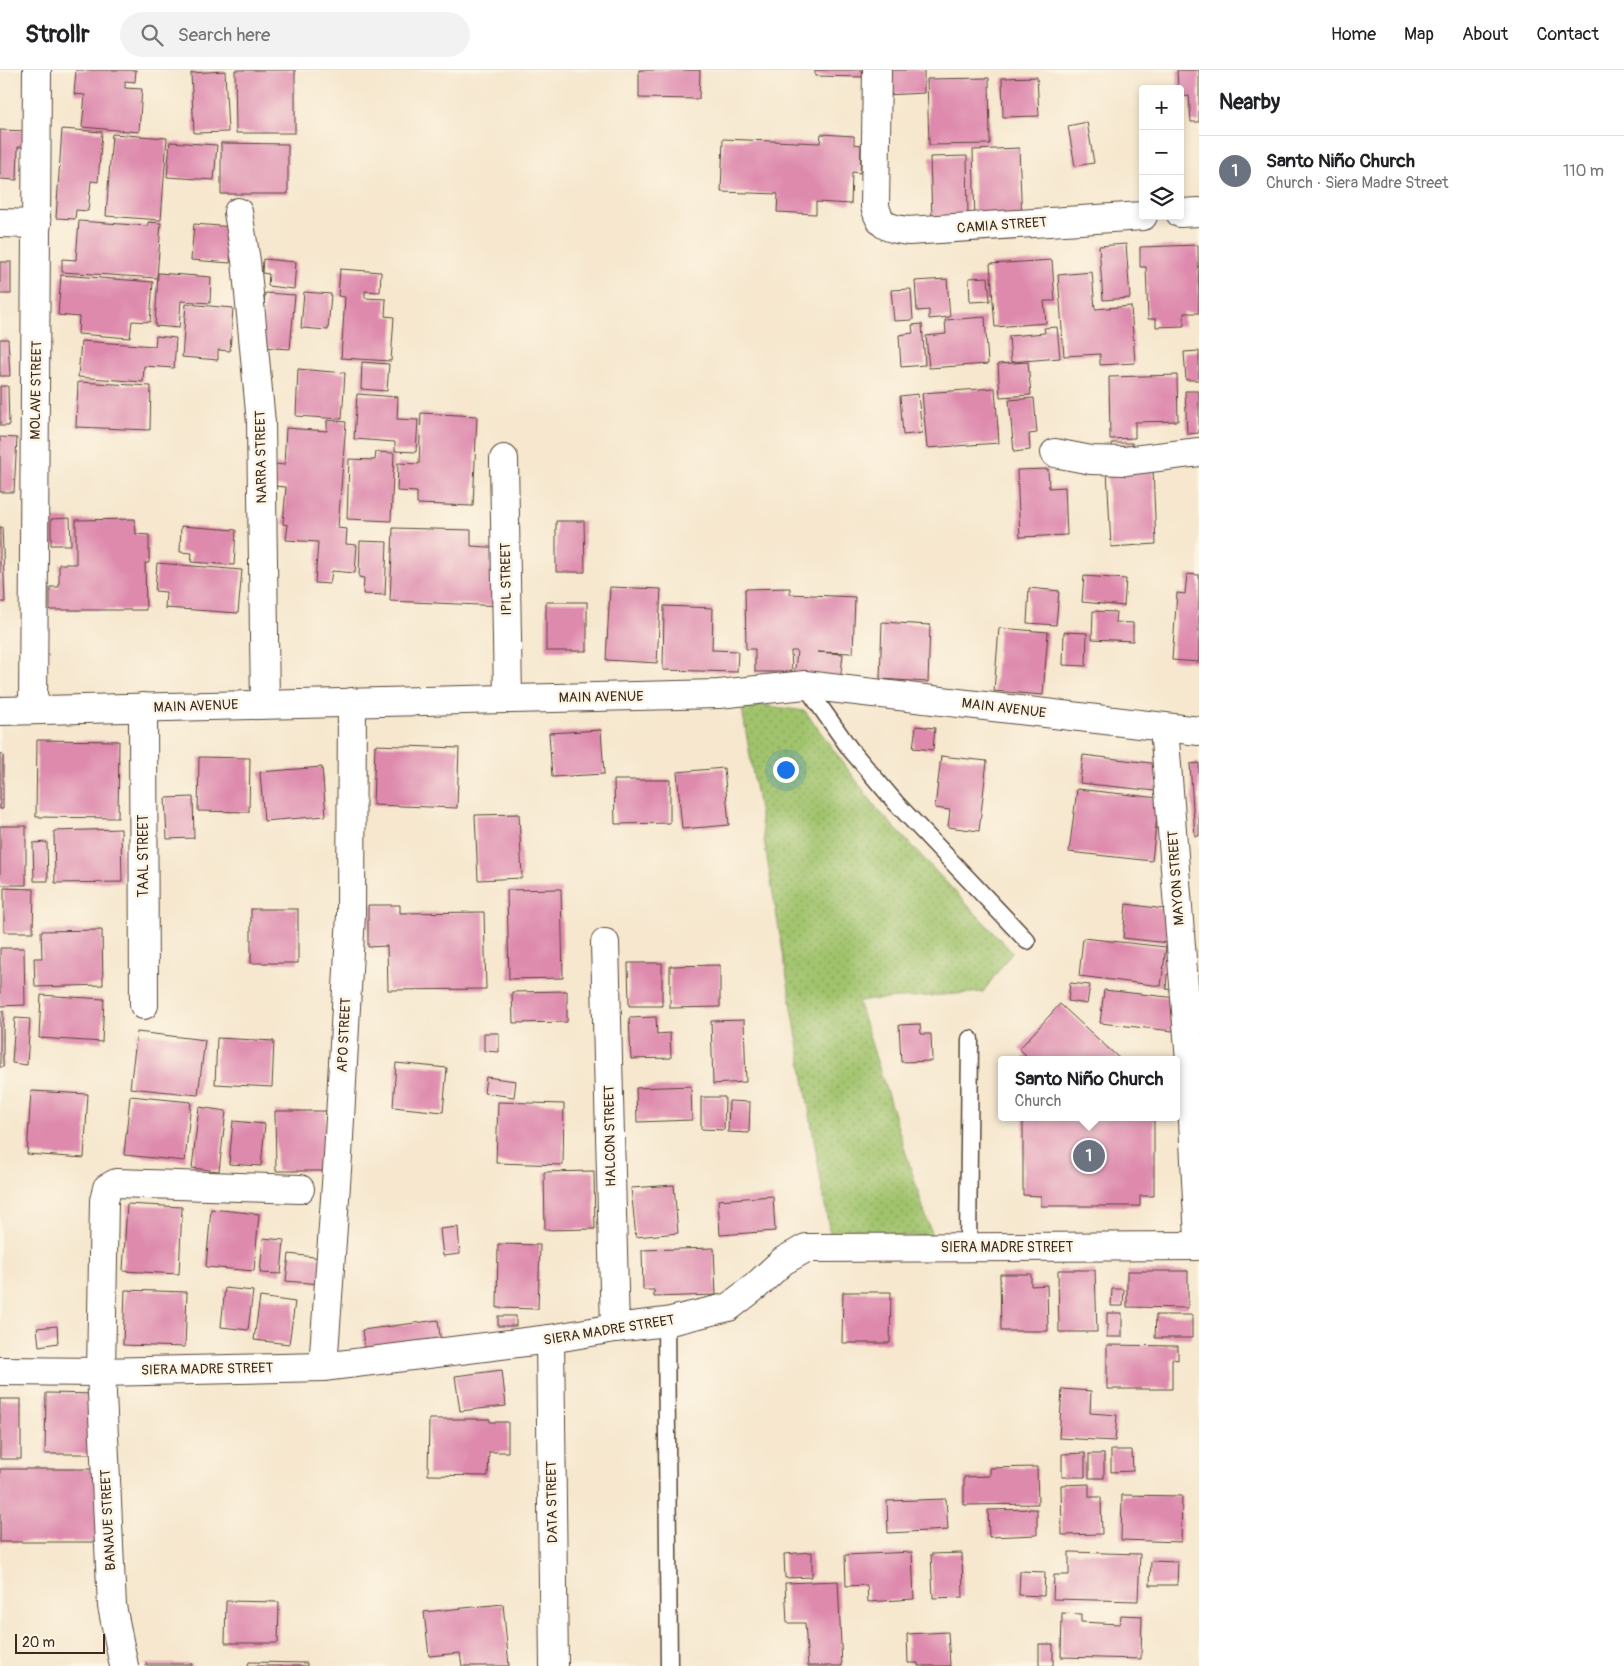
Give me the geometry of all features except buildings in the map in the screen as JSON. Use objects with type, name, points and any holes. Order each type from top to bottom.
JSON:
[{"type":"street","name":"MOLAVE STREET","points":[[33,710],[38,70]]},
{"type":"street","name":"CAMIA STREET","points":[[878,70],[875,206],[878,217],[885,225],[894,229],[908,231],[1139,216]]},
{"type":"street","name":"NARRA STREET","points":[[238,212],[246,260],[261,423],[265,704]]},
{"type":"street","points":[[1184,214],[1199,212]]},
{"type":"street","points":[[0,223],[37,224]]},
{"type":"street","points":[[1055,453],[1091,460],[1124,461],[1199,452]]},
{"type":"street","name":"IPIL STREET","points":[[504,459],[508,699]]},
{"type":"street","name":"MAIN AVENUE","points":[[0,711],[719,694],[805,685],[1199,731]]},
{"type":"street","name":"APO STREET","points":[[323,1367],[338,1156],[351,914],[352,702]]},
{"type":"street","name":"TAAL STREET","points":[[143,707],[144,1006]]},
{"type":"street","name":"MAYON STREET","points":[[1164,727],[1190,1062],[1199,1239]]},
{"type":"street","name":"HALCON STREET","points":[[606,943],[614,1328]]},
{"type":"street","name":"BANAUE STREET","points":[[124,1666],[112,1606],[101,1372],[104,1201],[107,1188],[116,1182],[300,1188]]},
{"type":"street","name":"SIERA MADRE STREET","points":[[0,1371],[101,1372],[323,1367],[550,1339],[614,1328],[666,1322],[728,1307],[783,1262],[806,1248],[1199,1246]]},
{"type":"street","name":"DATA STREET","points":[[550,1339],[554,1666]]},
{"type":"lane","points":[[805,685],[850,749],[896,803],[1027,941]]},
{"type":"lane","points":[[968,1247],[970,1038]]},
{"type":"lane","points":[[666,1322],[669,1666]]},
{"type":"green space","points":[[741,702],[805,711],[878,810],[1012,952],[983,992],[858,1001],[932,1236],[830,1235]]},
{"type":"place","name":"Santo Niño Church","points":[[1089,1156]]}]
